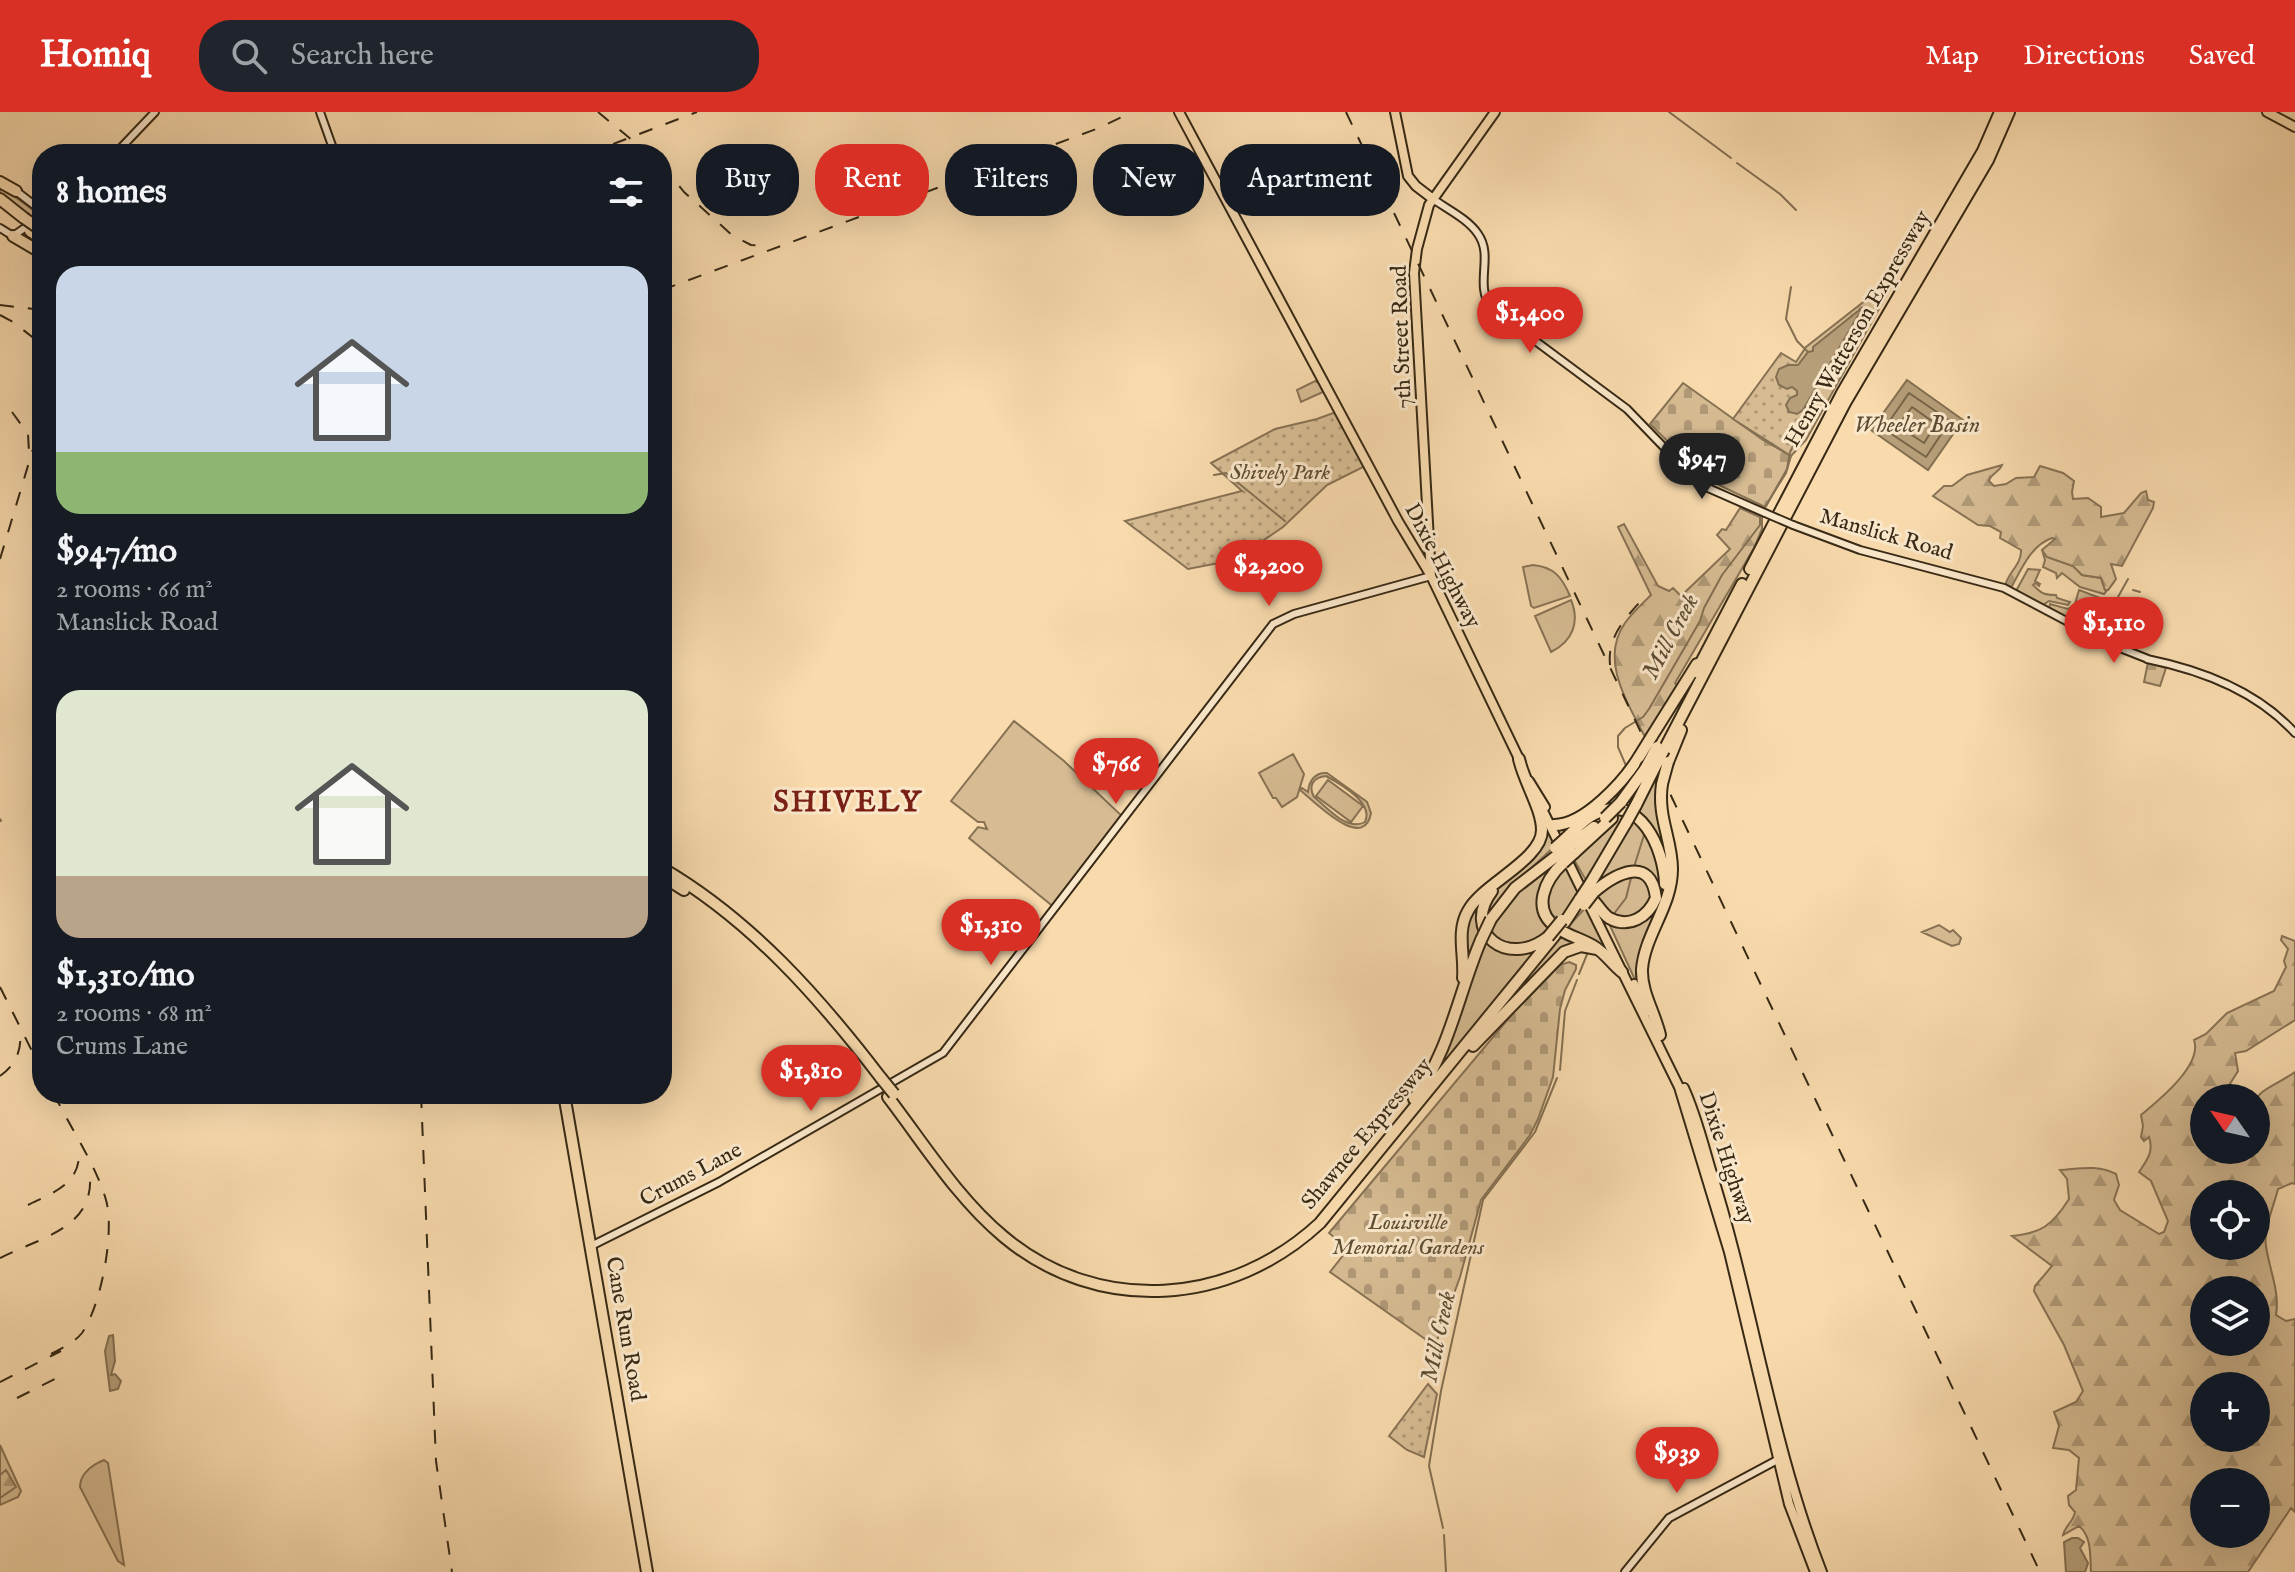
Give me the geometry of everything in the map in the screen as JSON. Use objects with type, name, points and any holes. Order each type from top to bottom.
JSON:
[{"type":"highway","name":"Henry Watterson Expressway","points":[[1663,753],[1710,646],[1836,404],[1982,161],[1998,112]]},
{"type":"highway","name":"Henry Watterson Expressway","points":[[1646,773],[1663,753],[1845,403],[2009,112]]},
{"type":"highway","points":[[1982,161],[2006,132],[2015,112]]},
{"type":"highway","points":[[0,179],[16,191]]},
{"type":"highway","points":[[0,199],[21,220]]},
{"type":"highway","points":[[0,207],[32,227]]},
{"type":"highway","points":[[13,236],[32,247]]},
{"type":"highway","points":[[1554,825],[1566,823],[1607,796],[1622,781],[1710,646]]},
{"type":"highway","points":[[1651,939],[1667,899],[1672,873],[1672,858],[1660,809],[1663,753]]},
{"type":"highway","points":[[1519,759],[1542,831],[1537,846],[1487,898],[1482,913],[1484,928],[1489,937],[1509,950],[1528,950],[1551,938]]},
{"type":"highway","points":[[1622,972],[1597,949],[1560,930],[1545,915],[1542,901],[1544,887],[1559,855],[1628,803],[1646,773]]},
{"type":"highway","points":[[1586,897],[1626,823],[1628,803],[1646,773]]},
{"type":"highway","points":[[1559,855],[1571,845],[1593,815],[1608,810],[1628,812],[1646,827],[1660,852],[1665,882],[1663,902],[1643,962],[1643,984],[1660,1035]]},
{"type":"highway","name":"Shawnee Expressway","points":[[1277,1253],[1318,1216],[1415,1099],[1438,1061],[1491,919],[1509,894],[1559,855]]},
{"type":"highway","points":[[1456,1015],[1463,979],[1461,934],[1466,915],[1476,899],[1515,867]]},
{"type":"highway","points":[[1637,872],[1648,876],[1653,882],[1656,898],[1646,915],[1630,922],[1611,919],[1586,897],[1618,874],[1637,872]]},
{"type":"highway","name":"Shawnee Expressway","points":[[672,875],[729,914],[786,965],[826,1007],[891,1095],[988,1213],[1019,1241],[1047,1262],[1064,1270],[1118,1288],[1168,1291],[1215,1283],[1260,1263],[1301,1240],[1329,1214],[1586,897]]},
{"type":"highway","name":"Shawnee Expressway","points":[[672,883],[721,916],[782,969],[879,1079]]},
{"type":"highway","points":[[1436,1083],[1564,952],[1581,946],[1597,949]]},
{"type":"highway","name":"Cane Run Road","points":[[566,1104],[647,1572]]},
{"type":"highway","points":[[558,1136],[572,1141]]},
{"type":"main road","points":[[125,144],[155,112]]},
{"type":"main road","points":[[320,112],[331,144]]},
{"type":"main road","name":"Dixie Highway","points":[[1179,112],[1398,521],[1431,576],[1672,1069],[1708,1179],[1718,1199],[1782,1458],[1822,1572]]},
{"type":"main road","points":[[1395,112],[1409,177],[1433,199]]},
{"type":"main road","name":"7th Street Road","points":[[1431,576],[1414,273],[1421,232],[1433,199],[1495,112]]},
{"type":"main road","points":[[2267,112],[2295,127]]},
{"type":"main road","points":[[16,191],[32,205]]},
{"type":"main road","name":"Manslick Road","points":[[1433,199],[1480,236],[1485,252],[1483,290],[1494,310],[1627,409],[1700,481],[1734,500],[1860,550],[1999,587],[2109,647],[2220,680],[2268,709],[2295,733]]},
{"type":"main road","points":[[0,228],[13,236],[32,221]]},
{"type":"main road","name":"Crums Lane","points":[[590,1246],[713,1186],[941,1055],[1273,624],[1288,616],[1431,576]]},
{"type":"main road","name":"Dixie Highway","points":[[1529,781],[1554,825],[1586,897],[1660,1035],[1689,1101],[1724,1220],[1728,1222],[1742,1277],[1782,1458],[1789,1504],[1815,1572]]},
{"type":"main road","points":[[1729,1252],[1734,1255],[1742,1277]]},
{"type":"main road","points":[[1625,1572],[1669,1518],[1782,1458]]},
{"type":"main road","points":[[1801,1538],[1810,1543]]},
{"type":"green space","points":[[0,186],[32,209],[32,216],[29,218],[0,195]]},
{"type":"green space","points":[[1895,280],[1806,440],[1791,456],[1733,419],[1781,353],[1796,362],[1806,347]]},
{"type":"green space","points":[[1315,381],[1323,392],[1301,402],[1297,390]]},
{"type":"green space","points":[[1683,383],[1763,440],[1791,456],[1786,473],[1765,507],[1706,479],[1650,424]]},
{"type":"green space","name":"Shively Park","points":[[1336,412],[1365,466],[1327,485],[1283,527],[1242,555],[1229,561],[1188,569],[1125,521],[1242,491],[1211,463],[1275,429]]},
{"type":"green space","points":[[2002,465],[1990,478],[1994,486],[2016,478],[2034,477],[2040,466],[2063,473],[2074,481],[2073,499],[2088,498],[2101,507],[2101,517],[2124,513],[2146,491],[2148,500],[2154,502],[2153,508],[2122,566],[2111,564],[2116,579],[2108,590],[2105,590],[2101,578],[2082,575],[2073,566],[2047,557],[2042,550],[2055,539],[2052,538],[2032,552],[2011,588],[2005,587],[2021,550],[2000,538],[2001,532],[1990,526],[1978,525],[1933,496],[1944,486],[1952,486],[1967,475]]},
{"type":"green space","points":[[1740,508],[1762,518],[1762,529],[1675,683],[1680,688],[1647,741],[1625,698],[1615,653],[1617,638],[1625,623],[1651,595],[1618,527],[1624,524],[1658,586],[1669,591],[1673,588],[1681,596],[1730,549],[1717,535],[1722,529],[1726,530]]},
{"type":"green space","points":[[2042,550],[2047,557],[2073,566],[2082,575],[2101,578],[2107,590],[2104,594],[2080,587],[2062,573],[2057,578],[2056,573],[2043,567],[2045,560]]},
{"type":"green space","points":[[1533,565],[1556,574],[1570,596],[1534,608],[1531,606],[1523,567]]},
{"type":"green space","points":[[2028,569],[2040,570],[2035,581],[2040,584],[2033,585],[2038,590],[2070,602],[2068,605],[2049,601],[2043,605],[2016,591]]},
{"type":"green space","points":[[2079,590],[2103,599],[2092,625],[2087,629],[2049,609],[2050,604],[2068,609],[2075,604]]},
{"type":"green space","points":[[1571,600],[1575,616],[1573,630],[1559,648],[1551,652],[1535,616]]},
{"type":"green space","points":[[2148,662],[2166,668],[2160,686],[2144,682]]},
{"type":"green space","points":[[1014,721],[1064,761],[1124,818],[1055,908],[969,838],[978,827],[987,829],[984,822],[978,822],[951,801]]},
{"type":"green space","points":[[1293,754],[1304,774],[1297,797],[1282,807],[1273,798],[1259,773]]},
{"type":"green space","points":[[1657,771],[1660,777],[1669,871],[1635,813]]},
{"type":"green space","points":[[1327,773],[1367,802],[1371,813],[1367,824],[1359,828],[1338,821],[1300,790],[1302,788],[1308,792],[1313,778]],"holes":[[[1326,776],[1361,801],[1367,815],[1365,822],[1351,824],[1314,797],[1312,786],[1315,780]]]},
{"type":"green space","points":[[1328,780],[1363,806],[1351,822],[1316,796]]},
{"type":"green space","points":[[1621,812],[1627,814],[1587,882],[1573,858]]},
{"type":"green space","points":[[1540,814],[1557,844],[1511,887],[1485,923],[1489,897],[1537,847]]},
{"type":"green space","points":[[1633,817],[1648,832],[1664,884],[1636,982],[1606,917],[1622,924],[1655,905],[1644,871],[1595,887]]},
{"type":"green space","points":[[1560,857],[1561,861],[1543,884],[1553,929],[1539,942],[1507,948],[1488,932],[1514,895]]},
{"type":"green space","points":[[1566,864],[1580,892],[1557,924],[1547,907],[1547,892]]},
{"type":"green space","points":[[1641,874],[1654,892],[1645,912],[1622,920],[1602,909],[1595,894],[1608,881]]},
{"type":"green space","points":[[1480,898],[1482,928],[1467,966],[1464,924]]},
{"type":"green space","points":[[1587,906],[1614,959],[1565,930]]},
{"type":"green space","points":[[1939,925],[1950,932],[1953,930],[1961,938],[1959,944],[1952,946],[1922,932]]},
{"type":"green space","points":[[1562,934],[1579,943],[1571,946],[1477,1038]]},
{"type":"green space","points":[[1486,936],[1495,946],[1541,944],[1433,1078],[1453,1036]]},
{"type":"green space","points":[[2282,936],[2295,941],[2295,1020],[2246,1051],[2235,1053],[2238,1071],[2230,1084],[2190,1084],[2190,1164],[2270,1164],[2270,1087],[2295,1072],[2295,1184],[2278,1189],[2270,1215],[2270,1180],[2190,1180],[2190,1260],[2268,1260],[2275,1289],[2276,1315],[2286,1321],[2295,1319],[2295,1512],[2291,1508],[2270,1539],[2270,1468],[2190,1468],[2190,1548],[2264,1548],[2248,1572],[2091,1572],[2090,1547],[2083,1530],[2079,1526],[2063,1535],[2075,1512],[2069,1505],[2068,1496],[2076,1490],[2079,1458],[2069,1450],[2053,1448],[2059,1426],[2054,1412],[2076,1402],[2083,1391],[2064,1345],[2034,1291],[2052,1266],[2012,1236],[2031,1233],[2045,1226],[2063,1208],[2069,1199],[2067,1179],[2060,1170],[2088,1168],[2116,1174],[2119,1185],[2114,1200],[2120,1210],[2159,1234],[2164,1232],[2168,1221],[2151,1181],[2139,1172],[2151,1147],[2149,1137],[2144,1141],[2141,1137],[2141,1115],[2168,1092],[2186,1071],[2195,1050],[2194,1040],[2206,1034],[2227,1013],[2274,991],[2286,967],[2284,961],[2288,949],[2281,940]]},
{"type":"green space","name":"Louisville Memorial Gardens","points":[[1569,962],[1576,965],[1576,969],[1565,990],[1560,1009],[1553,1077],[1530,1135],[1481,1200],[1460,1277],[1435,1346],[1330,1272],[1348,1249],[1329,1233],[1514,1012],[1560,965]]},
{"type":"green space","points":[[1428,1384],[1437,1394],[1424,1457],[1407,1450],[1389,1436]]},
{"type":"green space","points":[[0,1445],[21,1491],[18,1497],[0,1505]]},
{"type":"green space","points":[[104,1460],[108,1463],[124,1565],[118,1561],[80,1487],[88,1470]]},
{"type":"green space","points":[[6,1470],[16,1487],[0,1498],[0,1475]]},
{"type":"water","points":[[1863,307],[1803,410],[1797,414],[1789,412],[1786,405],[1790,398],[1797,395],[1797,391],[1779,385],[1776,377],[1779,369],[1798,365],[1808,352],[1813,351],[1813,347]]},
{"type":"water","name":"Wheeler Basin","points":[[1907,380],[1963,420],[1928,470],[1871,430]]},
{"type":"water","points":[[113,1335],[115,1361],[111,1375],[115,1374],[121,1381],[118,1389],[110,1391],[105,1351],[109,1336]]},
{"type":"water","points":[[2072,1538],[2084,1542],[2080,1548],[2088,1563],[2085,1572],[2066,1572],[2064,1542]]},
{"type":"waterway","name":"Mill Creek","points":[[1669,112],[1731,158]]},
{"type":"waterway","name":"Mill Creek","points":[[1737,163],[1780,194],[1796,210]]},
{"type":"waterway","name":"Mill Creek","points":[[1791,287],[1786,319],[1797,341],[1808,352]]},
{"type":"waterway","name":"Mill Creek","points":[[1765,508],[1787,469],[1790,452],[1807,419],[1805,406]]},
{"type":"waterway","points":[[1214,475],[1226,473],[1285,521]]},
{"type":"waterway","name":"Mill Creek","points":[[1627,768],[1618,747],[1618,736],[1649,709],[1700,621],[1722,575],[1760,525],[1760,517]]},
{"type":"waterway","points":[[2118,597],[2128,579]]},
{"type":"waterway","points":[[2133,590],[2140,592]]},
{"type":"waterway","points":[[2102,630],[2115,605]]},
{"type":"waterway","points":[[2102,633],[2133,648]]},
{"type":"waterway","name":"Mill Creek","points":[[1634,867],[1644,835]]},
{"type":"waterway","name":"Mill Creek","points":[[1613,915],[1626,898],[1632,874]]},
{"type":"waterway","name":"Mill Creek","points":[[1579,974],[1588,952]]},
{"type":"waterway","name":"Mill Creek","points":[[1560,1070],[1565,1011],[1577,980]]},
{"type":"waterway","name":"Mill Creek","points":[[1443,1528],[1429,1466],[1441,1391],[1483,1200],[1535,1132],[1557,1078]]},
{"type":"waterway","name":"Mill Creek","points":[[1444,1535],[1446,1572]]},
{"type":"railway","points":[[598,112],[637,144]]},
{"type":"railway","points":[[613,144],[697,112]]},
{"type":"railway","points":[[672,286],[1099,128],[1132,112]]},
{"type":"railway","points":[[1346,112],[2040,1572]]},
{"type":"railway","points":[[672,177],[684,192],[732,235],[751,245],[769,246]]},
{"type":"railway","points":[[0,305],[32,309]]},
{"type":"railway","points":[[0,315],[32,337]]},
{"type":"railway","points":[[12,412],[28,434],[29,452]]},
{"type":"railway","points":[[0,559],[32,452]]},
{"type":"railway","points":[[1610,665],[1615,635],[1647,594]]},
{"type":"railway","points":[[0,987],[32,1051]]},
{"type":"railway","points":[[0,1076],[17,1056],[20,1031]]},
{"type":"railway","points":[[51,1354],[75,1340],[89,1321],[100,1287],[109,1230],[102,1187],[59,1104]]},
{"type":"railway","points":[[421,1104],[436,1461],[452,1572]]},
{"type":"railway","points":[[28,1205],[56,1191],[71,1179],[76,1171],[79,1150]]},
{"type":"railway","points":[[0,1258],[64,1228],[76,1217],[85,1204],[90,1188],[89,1168]]},
{"type":"railway","points":[[0,1382],[61,1351]]},
{"type":"railway","points":[[17,1398],[63,1375]]},
{"type":"district","name":"SHIVELY","points":[[848,803]]}]
